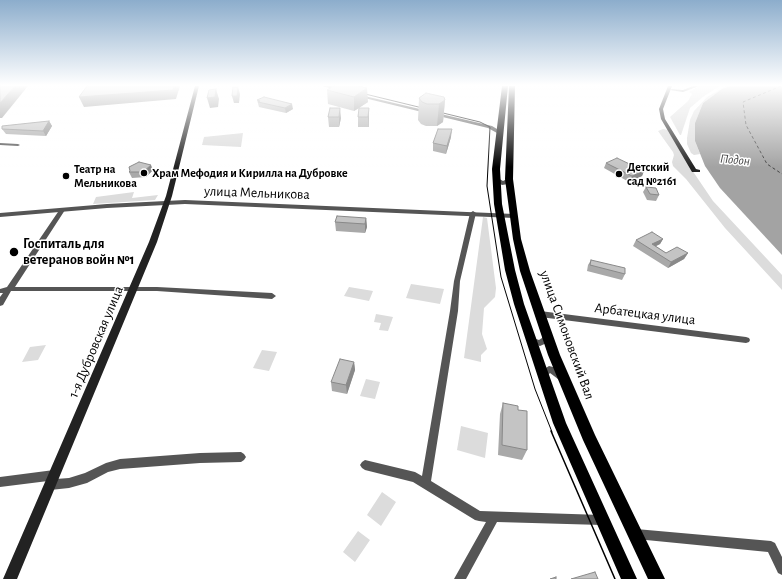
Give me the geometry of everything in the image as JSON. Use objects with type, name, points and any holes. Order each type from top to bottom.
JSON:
[{"type":"main road","name":"1-я Дубровская улица","points":[[10,579],[134,290],[168,202],[190,113]]},
{"type":"main road","points":[[502,113],[496,164],[496,179],[499,215],[510,270],[529,335],[560,424],[629,579]]},
{"type":"main road","name":"улица Симоновский Вал","points":[[511,113],[509,180],[514,216],[525,271],[563,379],[590,440],[658,579]]},
{"type":"main road","points":[[662,113],[663,119],[696,171]]},
{"type":"street","points":[[433,113],[490,127],[505,128],[510,126]]},
{"type":"street","points":[[0,144],[18,145]]},
{"type":"street","points":[[496,179],[502,183],[506,183],[509,180]]},
{"type":"street","name":"улица Мельникова","points":[[0,215],[168,202],[473,213],[514,216]]},
{"type":"street","points":[[0,303],[62,210]]},
{"type":"street","points":[[426,484],[454,311],[457,281],[473,213]]},
{"type":"street","points":[[0,291],[9,289],[157,289],[272,296]]},
{"type":"street","name":"Арбатецкая улица","points":[[540,314],[746,340]]},
{"type":"street","points":[[529,335],[534,341],[540,342],[546,340],[547,335]]},
{"type":"street","points":[[544,381],[544,373],[549,369],[557,372],[563,379]]},
{"type":"street","points":[[0,482],[52,480],[69,483],[120,464],[200,458],[241,457]]},
{"type":"street","points":[[365,465],[415,477],[479,516],[602,520]]},
{"type":"street","points":[[460,579],[494,517]]},
{"type":"street","points":[[635,534],[771,547],[782,569]]},
{"type":"shaded area","points":[[674,113],[688,113],[681,135],[680,135],[670,117]]},
{"type":"shaded area","points":[[693,113],[699,113],[695,123],[695,141],[700,154],[694,155],[691,153],[687,144],[690,120]]},
{"type":"shaded area","points":[[663,129],[668,130],[713,201],[782,275],[782,290],[725,228],[686,179],[673,166],[673,152],[658,131]]},
{"type":"shaded area","points":[[243,133],[241,147],[202,145],[204,137]]},
{"type":"shaded area","points":[[134,192],[132,198],[158,195],[155,200],[93,204],[96,197]]},
{"type":"shaded area","points":[[483,217],[487,218],[496,288],[495,297],[484,308],[482,334],[487,349],[481,355],[481,362],[464,358]]},
{"type":"shaded area","points":[[411,284],[444,289],[440,304],[406,298]]},
{"type":"shaded area","points":[[349,287],[373,291],[369,301],[344,296]]},
{"type":"shaded area","points":[[376,314],[393,317],[388,331],[379,330],[381,323],[374,322]]},
{"type":"shaded area","points":[[46,345],[38,360],[22,362],[30,347]]},
{"type":"shaded area","points":[[262,350],[277,352],[269,371],[253,368]]},
{"type":"shaded area","points":[[366,379],[380,382],[375,399],[360,396]]},
{"type":"shaded area","points":[[461,426],[488,433],[485,458],[457,450]]},
{"type":"shaded area","points":[[382,492],[396,502],[381,526],[367,515]]},
{"type":"shaded area","points":[[358,531],[370,540],[355,562],[343,552]]},
{"type":"water","name":"Подон","points":[[699,113],[782,113],[782,255],[720,188],[705,166],[695,141],[695,123]]},
{"type":"building","points":[[329,113],[339,113],[339,117],[328,117]]},
{"type":"building","points":[[358,113],[368,113],[368,117],[358,117]]},
{"type":"building","points":[[49,121],[43,131],[2,129],[2,126]]},
{"type":"building","points":[[438,129],[452,129],[447,146],[433,143]]},
{"type":"building","points":[[617,158],[644,171],[632,176],[606,163]]},
{"type":"building","points":[[139,162],[151,165],[143,172],[129,172],[129,167]]},
{"type":"building","points":[[646,187],[656,188],[659,195],[650,194]]},
{"type":"building","points":[[337,216],[366,218],[365,224],[335,222]]},
{"type":"building","points":[[652,232],[663,239],[652,244],[666,253],[677,247],[688,253],[671,262],[636,240]]},
{"type":"building","points":[[591,260],[625,268],[625,274],[590,265]]},
{"type":"building","points":[[340,359],[354,362],[346,385],[331,382]]},
{"type":"building","points":[[503,403],[518,406],[518,410],[527,411],[527,450],[502,445]]},
{"type":"building","points":[[595,572],[598,579],[571,579]]},
{"type":"ferry route","points":[[744,113],[746,125],[767,164],[782,174]]},
{"type":"tram line","points":[[443,113],[480,122],[490,127],[487,186],[501,277],[535,389],[552,432]]},
{"type":"tram line","points":[[551,431],[615,579]]},
{"type":"place","name":"Храм Мефодия и Кирилла на Дубровке","points":[[144,173]]},
{"type":"place","name":"Детский сад №2161","points":[[619,174]]},
{"type":"place","name":"Театр на Мельникова","points":[[66,176]]},
{"type":"place","name":"Госпиталь для ветеранов войн №1","points":[[14,252]]}]
